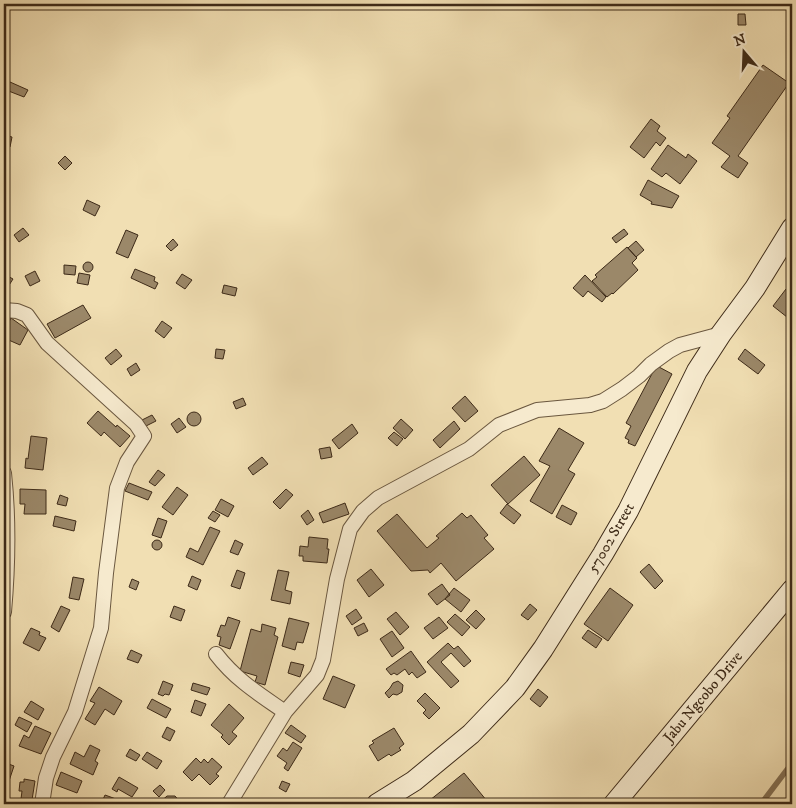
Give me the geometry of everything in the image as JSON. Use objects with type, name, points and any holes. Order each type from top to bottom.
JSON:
[{"type":"street","name":"57002 Street","points":[[377,804],[414,780],[471,734],[515,688],[543,649],[628,511],[697,371],[721,334],[755,288],[792,228]]},
{"type":"street","points":[[4,310],[17,310],[27,315],[47,343],[136,424],[144,436],[127,462],[117,488],[101,628],[75,712],[53,757],[46,778],[42,804]]},
{"type":"street","points":[[229,804],[286,712],[317,675],[323,660],[337,579],[350,529],[363,511],[378,498],[469,449],[500,425],[537,410],[590,405],[603,401],[639,376],[650,364],[668,351],[680,345],[721,334]]},
{"type":"street","points":[[4,474],[7,500],[4,612]]},
{"type":"street","name":"Jabu Ngcobo Drive","points":[[614,804],[792,590]]},
{"type":"street","points":[[216,654],[229,670],[243,682],[286,712]]},
{"type":"building","points":[[738,14],[745,14],[746,25],[738,25]]},
{"type":"building","points":[[763,65],[789,83],[738,156],[748,163],[738,178],[721,167],[730,156],[712,143],[730,118],[727,116]]},
{"type":"building","points":[[10,82],[28,90],[24,97],[6,90]]},
{"type":"building","points":[[651,119],[660,126],[657,131],[666,138],[660,146],[656,142],[644,158],[630,147]]},
{"type":"building","points":[[4,135],[12,137],[10,147],[4,145]]},
{"type":"building","points":[[668,145],[686,158],[688,154],[697,161],[680,184],[666,173],[662,177],[651,169]]},
{"type":"building","points":[[65,156],[72,163],[65,170],[58,163]]},
{"type":"building","points":[[648,180],[679,196],[672,208],[651,204],[652,202],[640,195]]},
{"type":"building","points":[[87,200],[100,206],[95,216],[83,210]]},
{"type":"building","points":[[23,228],[29,235],[19,242],[14,235]]},
{"type":"building","points":[[624,229],[628,234],[616,243],[612,238]]},
{"type":"building","points":[[126,230],[138,235],[128,258],[116,253]]},
{"type":"building","points":[[173,239],[178,245],[171,251],[166,246]]},
{"type":"building","points":[[636,241],[644,250],[636,257],[628,248]]},
{"type":"building","points":[[627,247],[637,258],[632,263],[638,270],[613,294],[607,297],[592,281],[597,277],[595,275]]},
{"type":"building","points":[[86,262],[90,262],[93,267],[92,271],[86,272],[83,269],[83,265]]},
{"type":"building","points":[[64,265],[76,266],[75,275],[64,274]]},
{"type":"building","points":[[135,269],[155,277],[154,281],[158,283],[155,289],[131,278]]},
{"type":"building","points":[[35,271],[40,281],[30,286],[25,276]]},
{"type":"building","points":[[79,273],[90,275],[88,285],[77,283]]},
{"type":"building","points":[[4,274],[13,279],[4,293]]},
{"type":"building","points":[[182,274],[192,280],[185,289],[176,283]]},
{"type":"building","points":[[585,275],[606,297],[602,302],[588,291],[583,297],[573,288]]},
{"type":"building","points":[[224,285],[237,288],[235,296],[222,293]]},
{"type":"building","points":[[786,289],[792,294],[792,321],[773,306]]},
{"type":"building","points":[[83,305],[91,318],[55,338],[47,324]]},
{"type":"building","points":[[11,318],[28,330],[20,345],[4,338],[4,331]]},
{"type":"building","points":[[162,321],[172,328],[164,338],[155,331]]},
{"type":"building","points":[[116,349],[122,356],[111,365],[105,358]]},
{"type":"building","points":[[216,349],[225,350],[223,359],[215,358]]},
{"type":"building","points":[[745,349],[765,365],[758,374],[738,359]]},
{"type":"building","points":[[136,363],[140,370],[131,376],[127,369]]},
{"type":"building","points":[[659,367],[672,374],[635,446],[628,443],[629,440],[625,438],[631,426],[626,423],[654,370]]},
{"type":"building","points":[[465,396],[478,411],[465,422],[452,408]]},
{"type":"building","points":[[243,398],[246,405],[236,409],[233,402]]},
{"type":"building","points":[[98,411],[116,427],[117,425],[130,436],[120,447],[104,432],[101,436],[87,423]]},
{"type":"building","points":[[194,412],[199,414],[201,419],[199,424],[194,426],[189,424],[187,419],[189,414]]},
{"type":"building","points":[[152,415],[156,421],[146,426],[142,420]]},
{"type":"building","points":[[179,418],[186,427],[177,433],[171,424]]},
{"type":"building","points":[[401,419],[413,430],[405,439],[393,428]]},
{"type":"building","points":[[454,421],[460,429],[440,448],[433,440]]},
{"type":"building","points":[[352,424],[358,433],[339,449],[332,440]]},
{"type":"building","points":[[559,428],[584,443],[568,470],[575,474],[552,514],[530,501],[550,466],[539,461]]},
{"type":"building","points":[[394,432],[403,439],[397,446],[388,438]]},
{"type":"building","points":[[31,436],[47,438],[43,470],[25,468]]},
{"type":"building","points":[[330,447],[332,457],[321,459],[319,449]]},
{"type":"building","points":[[524,456],[540,475],[508,504],[491,485]]},
{"type":"building","points":[[262,457],[268,464],[253,475],[248,468]]},
{"type":"building","points":[[158,470],[165,475],[155,486],[149,482]]},
{"type":"building","points":[[129,483],[152,492],[148,500],[125,491]]},
{"type":"building","points":[[177,487],[188,495],[173,515],[162,507]]},
{"type":"building","points":[[20,489],[46,490],[46,514],[24,514],[25,504],[20,504]]},
{"type":"building","points":[[286,489],[293,495],[280,509],[273,502]]},
{"type":"building","points":[[60,495],[68,498],[66,506],[57,504]]},
{"type":"building","points":[[221,499],[234,506],[228,517],[215,510]]},
{"type":"building","points":[[345,503],[349,514],[323,523],[319,513]]},
{"type":"building","points":[[507,504],[521,515],[514,524],[500,513]]},
{"type":"building","points":[[562,505],[577,513],[571,525],[556,517]]},
{"type":"building","points":[[308,510],[314,520],[307,525],[301,516]]},
{"type":"building","points":[[213,511],[220,515],[215,522],[208,518]]},
{"type":"building","points":[[462,513],[467,518],[471,515],[488,535],[484,538],[494,549],[456,581],[441,563],[430,573],[428,570],[411,571],[377,531],[397,514],[427,548],[439,538],[436,536]]},
{"type":"building","points":[[55,516],[76,521],[74,531],[53,526]]},
{"type":"building","points":[[158,518],[167,521],[161,538],[152,535]]},
{"type":"building","points":[[210,527],[220,531],[203,565],[186,557],[190,548],[198,552]]},
{"type":"building","points":[[309,537],[328,539],[327,563],[303,561],[303,556],[299,556],[300,546],[308,547]]},
{"type":"building","points":[[157,540],[162,545],[157,550],[152,545]]},
{"type":"building","points":[[235,540],[243,544],[238,555],[230,552]]},
{"type":"building","points":[[649,564],[663,581],[655,589],[640,572]]},
{"type":"building","points":[[371,569],[384,585],[369,597],[357,580]]},
{"type":"building","points":[[237,570],[245,573],[240,589],[231,586]]},
{"type":"building","points":[[278,570],[289,572],[285,590],[292,592],[290,604],[271,600]]},
{"type":"building","points":[[192,576],[201,580],[197,590],[188,586]]},
{"type":"building","points":[[73,577],[84,579],[79,600],[69,598]]},
{"type":"building","points":[[132,579],[139,582],[136,590],[129,587]]},
{"type":"building","points":[[442,584],[450,595],[437,605],[428,594]]},
{"type":"building","points":[[454,588],[470,600],[461,612],[445,599]]},
{"type":"building","points":[[610,588],[633,605],[608,641],[584,624]]},
{"type":"building","points":[[530,604],[537,610],[528,620],[521,615]]},
{"type":"building","points":[[61,606],[70,610],[59,632],[51,627]]},
{"type":"building","points":[[174,606],[185,610],[181,621],[170,617]]},
{"type":"building","points":[[356,609],[362,618],[352,625],[346,616]]},
{"type":"building","points":[[476,610],[485,619],[476,629],[466,620]]},
{"type":"building","points":[[396,612],[409,627],[400,635],[387,619]]},
{"type":"building","points":[[455,614],[470,627],[462,636],[447,622]]},
{"type":"building","points":[[228,617],[240,621],[230,649],[219,645],[221,637],[217,636],[221,625],[225,626]]},
{"type":"building","points":[[439,617],[448,628],[433,639],[424,628]]},
{"type":"building","points":[[289,618],[309,623],[303,643],[297,642],[295,650],[282,646]]},
{"type":"building","points":[[364,623],[368,631],[358,636],[354,628]]},
{"type":"building","points":[[262,624],[276,628],[274,635],[278,637],[265,685],[255,682],[257,676],[240,671],[251,629],[261,632]]},
{"type":"building","points":[[31,628],[40,632],[39,635],[46,638],[39,651],[23,643]]},
{"type":"building","points":[[588,630],[602,639],[596,648],[582,638]]},
{"type":"building","points":[[392,631],[404,648],[392,657],[380,639]]},
{"type":"building","points":[[448,643],[454,649],[458,646],[471,661],[464,667],[451,653],[441,662],[459,681],[451,688],[427,662]]},
{"type":"building","points":[[131,650],[142,655],[138,663],[127,659]]},
{"type":"building","points":[[411,651],[426,672],[417,678],[412,672],[409,675],[405,669],[397,675],[394,673],[391,675],[386,669]]},
{"type":"building","points":[[291,662],[304,665],[300,677],[288,673]]},
{"type":"building","points":[[333,676],[355,685],[345,708],[323,699]]},
{"type":"building","points":[[163,681],[173,685],[169,695],[165,694],[163,696],[158,694]]},
{"type":"building","points":[[398,681],[403,685],[402,692],[397,695],[393,694],[389,698],[385,693],[393,683]]},
{"type":"building","points":[[193,683],[210,688],[207,695],[191,690]]},
{"type":"building","points":[[99,687],[122,701],[114,715],[105,709],[95,725],[85,719],[95,703],[90,701]]},
{"type":"building","points":[[538,689],[548,697],[540,707],[530,699]]},
{"type":"building","points":[[425,693],[440,708],[429,719],[423,713],[426,710],[417,701]]},
{"type":"building","points":[[152,699],[171,709],[166,718],[147,708]]},
{"type":"building","points":[[195,700],[206,704],[201,716],[191,712]]},
{"type":"building","points":[[31,701],[44,709],[38,720],[24,712]]},
{"type":"building","points":[[229,704],[244,718],[232,732],[237,736],[229,745],[221,737],[223,735],[211,725]]},
{"type":"building","points":[[19,717],[32,723],[27,732],[15,725]]},
{"type":"building","points":[[291,725],[306,736],[301,743],[285,733]]},
{"type":"building","points":[[35,726],[51,733],[41,754],[19,746],[24,735],[29,738]]},
{"type":"building","points":[[167,727],[175,731],[170,741],[162,737]]},
{"type":"building","points":[[394,728],[404,744],[399,748],[401,750],[391,756],[389,754],[378,761],[369,746],[374,743],[372,741]]},
{"type":"building","points":[[293,742],[302,748],[288,771],[284,768],[287,763],[277,756],[283,748],[287,751]]},
{"type":"building","points":[[90,745],[100,750],[95,761],[98,763],[93,775],[70,764],[75,752],[84,757]]},
{"type":"building","points":[[130,749],[140,755],[136,761],[126,756]]},
{"type":"building","points":[[147,752],[162,761],[157,769],[142,759]]},
{"type":"building","points":[[196,758],[201,763],[204,759],[208,763],[212,758],[222,767],[216,774],[219,776],[210,785],[199,774],[192,781],[183,772]]},
{"type":"building","points":[[6,763],[14,766],[9,781],[4,779]]},
{"type":"building","points":[[61,772],[82,781],[77,793],[56,785]]},
{"type":"building","points":[[464,773],[487,801],[482,804],[425,804]]},
{"type":"building","points":[[119,777],[138,788],[132,797],[118,789],[117,792],[112,789]]},
{"type":"building","points":[[24,779],[35,781],[32,800],[21,799],[22,791],[19,791],[20,782],[24,782]]},
{"type":"building","points":[[282,781],[290,784],[286,792],[279,788]]},
{"type":"building","points":[[160,785],[165,790],[159,797],[153,791]]},
{"type":"building","points":[[105,795],[116,799],[114,804],[101,804]]},
{"type":"building","points":[[167,796],[175,796],[182,804],[158,804]]},
{"type":"waterway","points":[[761,804],[792,763]]}]
